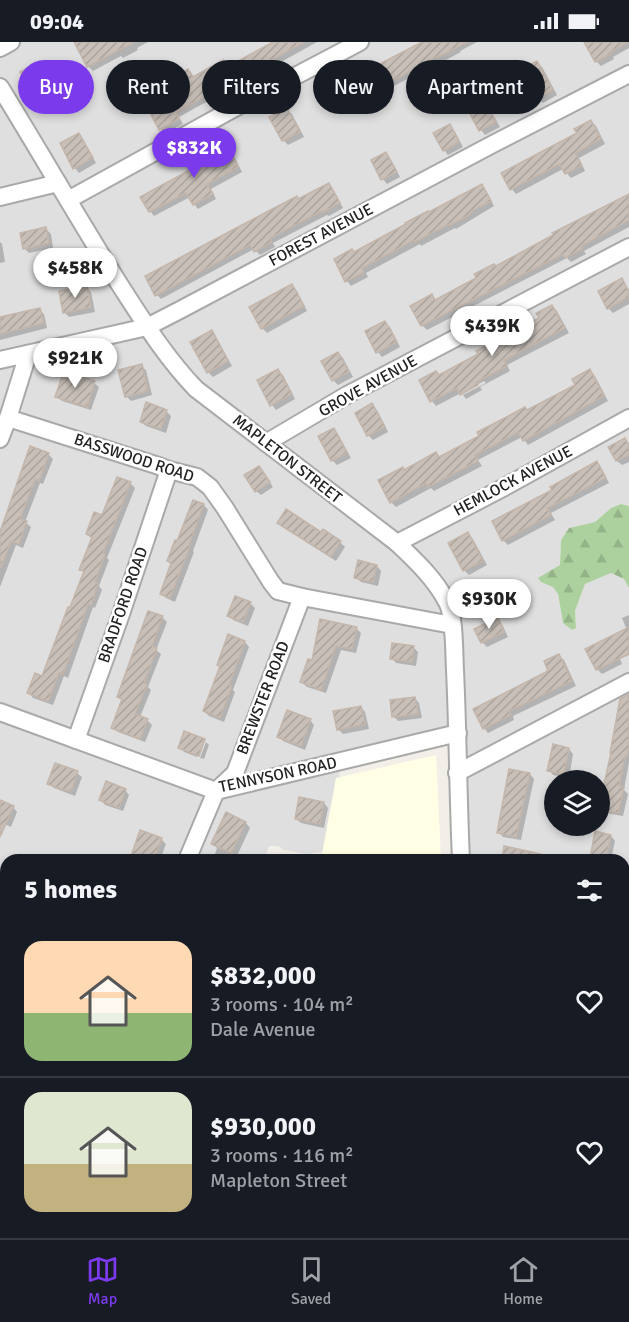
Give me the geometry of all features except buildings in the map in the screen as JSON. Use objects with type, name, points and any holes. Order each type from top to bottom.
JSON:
[{"type":"street","points":[[0,48],[11,42]]},
{"type":"street","points":[[68,200],[360,42]]},
{"type":"street","name":"FOREST AVENUE","points":[[0,360],[147,327],[629,74]]},
{"type":"street","name":"MAPLETON STREET","points":[[0,87],[86,231],[165,354],[196,389],[397,543],[424,569],[442,591],[452,617],[455,653],[461,854]]},
{"type":"street","points":[[0,198],[58,183]]},
{"type":"street","name":"GROVE AVENUE","points":[[266,443],[346,395],[629,247]]},
{"type":"street","points":[[0,439],[28,354]]},
{"type":"street","name":"BASSWOOD ROAD","points":[[8,418],[197,477],[210,487],[225,508],[278,591],[452,625]]},
{"type":"street","name":"HEMLOCK AVENUE","points":[[397,543],[629,418]]},
{"type":"street","name":"BRADFORD ROAD","points":[[76,740],[169,470]]},
{"type":"street","name":"BREWSTER ROAD","points":[[190,854],[216,791],[235,773],[302,597]]},
{"type":"street","points":[[458,773],[629,682]]},
{"type":"street","name":"TENNYSON ROAD","points":[[0,712],[216,791],[458,734]]},
{"type":"shaded area","points":[[0,42],[629,42],[629,506],[621,504],[611,508],[595,522],[569,528],[561,540],[560,565],[541,582],[553,586],[558,594],[563,623],[576,628],[575,611],[585,584],[611,573],[624,579],[629,588],[629,854],[460,854],[456,737],[338,762],[347,839],[337,849],[307,854],[284,850],[278,846],[269,846],[266,854],[0,854]]},
{"type":"shaded area","points":[[436,755],[441,854],[322,854],[336,778]]},
{"type":"green space","points":[[621,504],[629,506],[629,588],[624,579],[611,573],[585,584],[575,611],[576,628],[572,630],[563,623],[558,594],[553,587],[541,582],[538,578],[560,565],[561,540],[569,528],[595,522],[611,508]]}]
